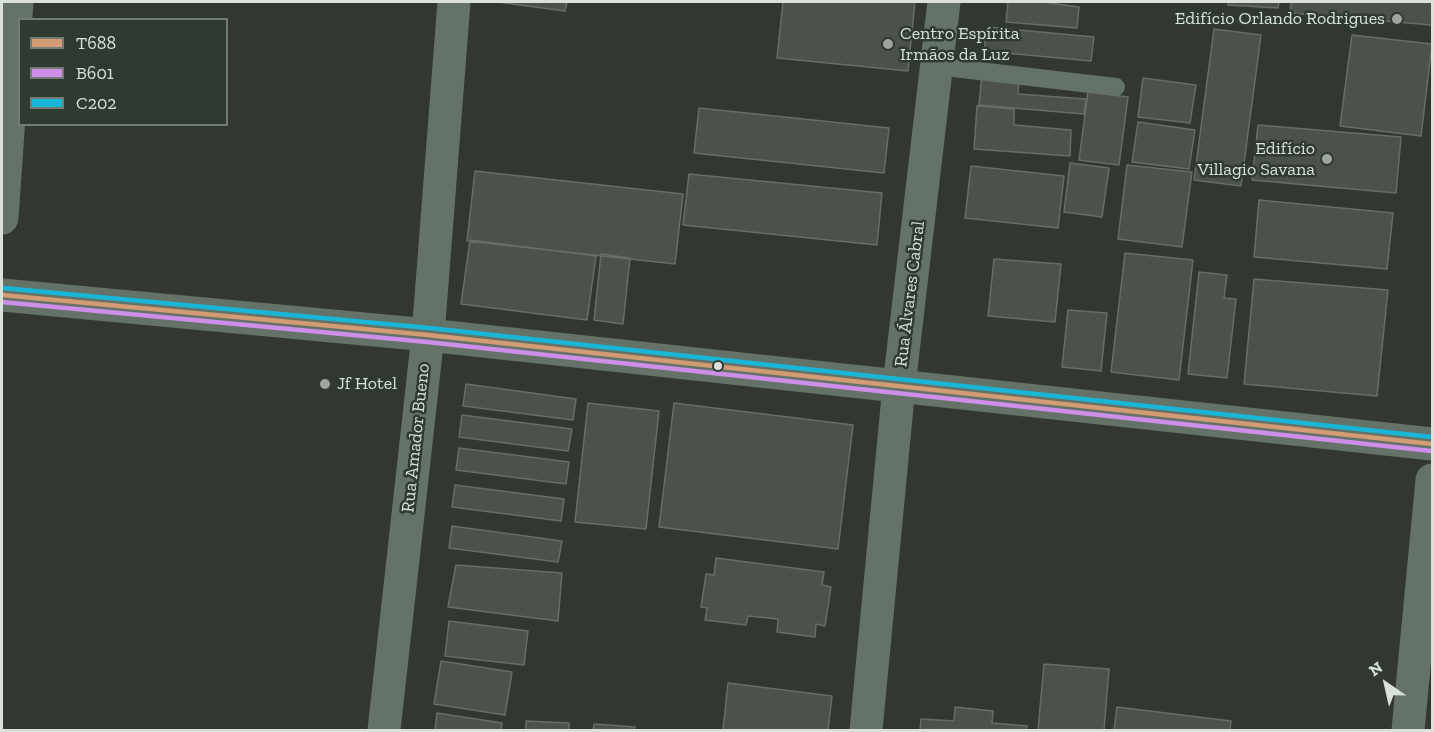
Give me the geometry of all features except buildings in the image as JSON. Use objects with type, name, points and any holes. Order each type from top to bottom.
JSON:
[{"type":"street","points":[[2,218],[17,2]]},
{"type":"street","name":"Rua Amador Bueno","points":[[384,730],[428,335],[454,2]]},
{"type":"street","name":"Rua Álvares Cabral","points":[[866,730],[899,386],[944,2]]},
{"type":"street","points":[[2,295],[428,335],[1432,444]]},
{"type":"street","points":[[1408,730],[1432,480]]},
{"type":"lane","points":[[936,66],[1116,87]]},
{"type":"transit line","name":"C202","points":[[3,288],[429,328],[1432,437]]},
{"type":"transit line","name":"T688","points":[[2,295],[428,335],[1432,444]]},
{"type":"transit line","name":"B601","points":[[2,302],[427,342],[1431,451]]},
{"type":"place","name":"Edifício Orlando Rodrigues","points":[[1397,19]]},
{"type":"place","name":"Centro Espírita Irmãos da Luz","points":[[888,44]]},
{"type":"place","name":"Edifício Villagio Savana","points":[[1327,159]]},
{"type":"place","name":"Jf Hotel","points":[[325,384]]}]
